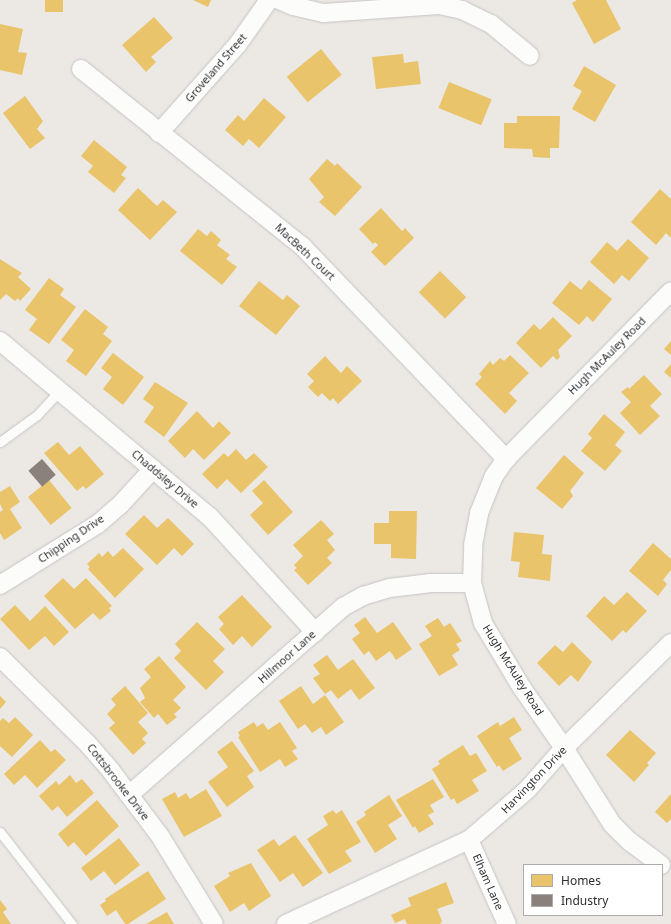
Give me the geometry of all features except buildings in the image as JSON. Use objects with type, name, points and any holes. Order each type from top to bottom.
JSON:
[{"type":"street","name":"Groveland Street","points":[[159,133],[238,44],[268,0]]},
{"type":"street","points":[[279,0],[293,6],[324,13],[439,5],[462,10],[491,24],[530,56]]},
{"type":"street","name":"MacBeth Court","points":[[81,69],[303,247],[506,458]]},
{"type":"street","name":"Hugh McAuley Road","points":[[661,864],[630,842],[612,824],[564,748],[522,688],[483,623],[472,584],[473,545],[479,513],[494,476],[506,458],[671,291]]},
{"type":"street","name":"Chaddsley Drive","points":[[0,341],[210,517],[315,632]]},
{"type":"street","name":"Chipping Drive","points":[[0,585],[98,524],[120,505],[153,469]]},
{"type":"street","name":"Hillmoor Lane","points":[[129,795],[342,607],[363,596],[390,588],[431,583],[472,584]]},
{"type":"street","name":"Harvington Drive","points":[[286,924],[469,840],[527,790],[564,748],[671,643]]},
{"type":"street","name":"Cottsbrooke Drive","points":[[0,657],[87,743],[129,795],[160,836],[214,924]]},
{"type":"street","name":"Elham Lane","points":[[469,840],[507,924]]},
{"type":"street","name":"Hugh McAuley Road","points":[[663,866],[671,872]]},
{"type":"lane","points":[[0,442],[37,415],[60,390]]},
{"type":"lane","points":[[0,832],[72,924]]}]
